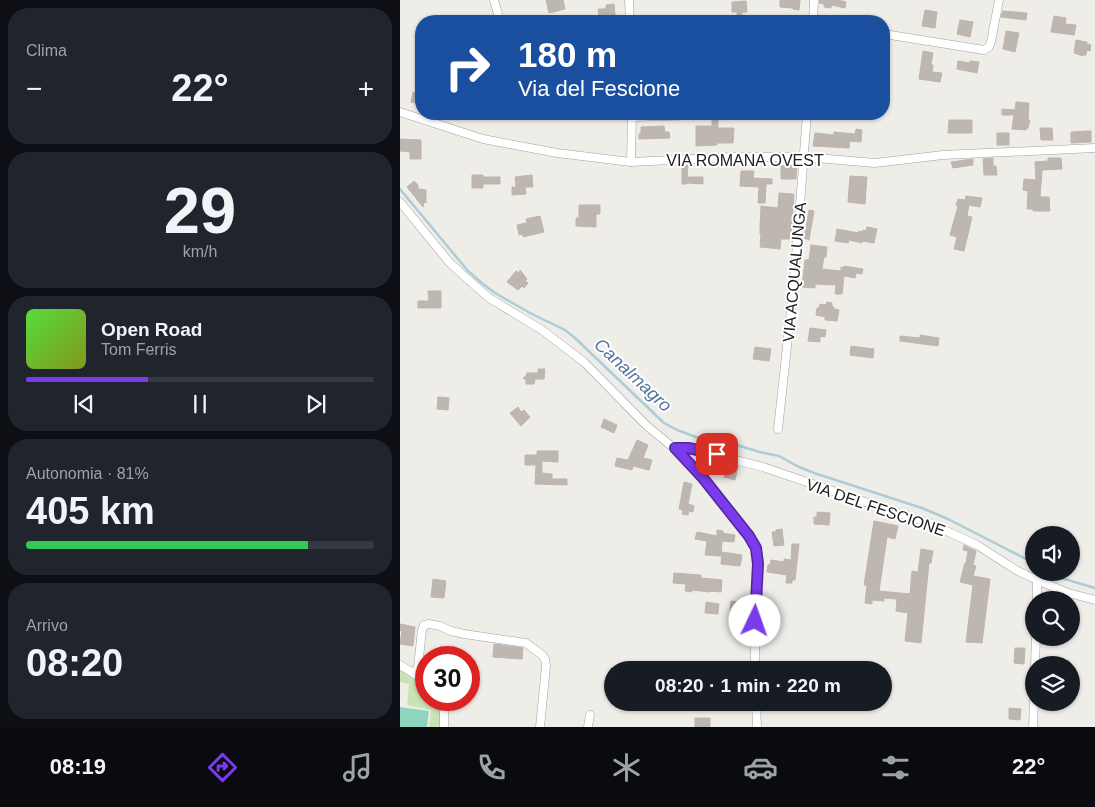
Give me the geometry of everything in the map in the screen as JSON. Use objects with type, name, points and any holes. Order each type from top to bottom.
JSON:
[{"type":"street","points":[[494,0],[498,15]]},
{"type":"street","points":[[629,0],[630,15]]},
{"type":"street","points":[[813,15],[814,0]]},
{"type":"street","points":[[890,35],[984,50],[992,42],[999,0]]},
{"type":"street","name":"VIA ROMANA OVEST","points":[[400,112],[415,117]]},
{"type":"street","name":"VIA ROMANA OVEST","points":[[425,120],[483,139],[557,153],[631,162],[732,157],[804,157],[876,163],[943,155],[1095,148]]},
{"type":"street","points":[[631,162],[632,120]]},
{"type":"street","name":"VIA ACQUALUNGA","points":[[778,429],[794,282],[807,120]]},
{"type":"street","points":[[400,202],[450,262],[488,298],[542,330],[584,362],[647,426],[675,448],[703,478],[749,536],[756,548],[758,564],[755,661]]},
{"type":"street","name":"VIA DEL FESCIONE","points":[[675,448],[688,448],[763,467],[929,523],[977,545],[1025,574]]},
{"type":"street","name":"VIA DEL FESCIONE","points":[[1039,581],[1068,593],[1095,600]]},
{"type":"street","points":[[400,665],[413,673],[418,666],[422,630],[424,625],[429,624],[464,634],[526,643],[545,659],[546,666],[540,727]]},
{"type":"street","points":[[444,711],[444,727]]},
{"type":"street","points":[[757,711],[758,725]]},
{"type":"street","points":[[1033,727],[1034,711]]},
{"type":"street","points":[[588,727],[590,715]]},
{"type":"green space","points":[[400,669],[415,678],[415,707],[407,705],[409,684],[400,682]]},
{"type":"green space","points":[[400,707],[415,709],[415,711],[429,711],[427,727],[400,727]]},
{"type":"green space","points":[[431,711],[441,711],[442,727],[429,727]]},
{"type":"building","points":[[546,0],[563,0],[565,9],[549,13]]},
{"type":"building","points":[[780,0],[800,0],[799,10],[780,7]]},
{"type":"building","points":[[820,0],[846,2],[845,8],[831,5],[831,8],[824,7],[824,4],[819,3]]},
{"type":"building","points":[[746,1],[747,12],[737,15],[737,12],[732,12],[732,2]]},
{"type":"building","points":[[614,4],[615,15],[599,15],[598,9],[606,9],[606,5]]},
{"type":"building","points":[[925,10],[937,12],[935,28],[922,26]]},
{"type":"building","points":[[1003,11],[1027,13],[1026,20],[1001,17]]},
{"type":"building","points":[[1054,16],[1066,18],[1065,24],[1076,25],[1074,35],[1051,32]]},
{"type":"building","points":[[960,20],[973,22],[970,37],[957,34]]},
{"type":"building","points":[[1006,31],[1019,33],[1015,52],[1003,49]]},
{"type":"building","points":[[1076,40],[1087,42],[1087,44],[1091,45],[1090,51],[1087,50],[1086,55],[1074,53]]},
{"type":"building","points":[[923,51],[933,53],[932,72],[942,73],[940,82],[919,79]]},
{"type":"building","points":[[958,61],[979,62],[977,73],[957,69]]},
{"type":"building","points":[[413,92],[415,93],[415,103],[411,102]]},
{"type":"building","points":[[1016,102],[1029,103],[1028,120],[1030,120],[1026,130],[1012,129],[1014,115],[1002,115],[1002,109],[1015,110]]},
{"type":"building","points":[[712,120],[718,120],[718,128],[734,128],[733,143],[696,146],[696,126],[712,126]]},
{"type":"building","points":[[949,120],[972,120],[972,133],[948,133]]},
{"type":"building","points":[[664,126],[665,132],[669,132],[670,138],[639,139],[641,127]]},
{"type":"building","points":[[1040,128],[1052,128],[1053,140],[1041,140]]},
{"type":"building","points":[[856,129],[862,130],[861,142],[850,141],[849,148],[813,146],[815,133],[834,135],[834,132],[855,134]]},
{"type":"building","points":[[1091,131],[1091,142],[1071,143],[1071,132]]},
{"type":"building","points":[[997,133],[1009,133],[1009,145],[997,145]]},
{"type":"building","points":[[400,139],[421,140],[421,159],[410,159],[410,152],[400,151]]},
{"type":"building","points":[[993,158],[993,166],[996,166],[997,175],[984,175],[983,159]]},
{"type":"building","points":[[1048,158],[1061,158],[1062,169],[1042,171],[1040,197],[1049,197],[1050,211],[1027,209],[1028,191],[1023,190],[1024,179],[1036,180],[1035,162],[1048,161]]},
{"type":"building","points":[[973,159],[973,165],[953,168],[951,162]]},
{"type":"building","points":[[682,165],[688,165],[687,177],[703,177],[703,184],[682,184]]},
{"type":"building","points":[[797,165],[796,179],[781,179],[781,166]]},
{"type":"building","points":[[741,171],[754,171],[753,178],[772,179],[772,184],[766,184],[765,203],[758,203],[759,187],[740,186]]},
{"type":"building","points":[[472,175],[500,177],[500,184],[483,184],[483,188],[472,188]]},
{"type":"building","points":[[532,175],[533,187],[525,187],[526,194],[512,195],[512,187],[516,187],[515,177]]},
{"type":"building","points":[[850,176],[867,177],[865,204],[848,202]]},
{"type":"building","points":[[414,181],[418,185],[418,189],[426,190],[426,203],[424,202],[423,207],[407,187]]},
{"type":"building","points":[[779,193],[794,194],[791,239],[781,239],[780,249],[760,247],[761,206],[778,208]]},
{"type":"building","points":[[966,196],[982,198],[980,207],[969,205],[967,216],[972,217],[964,251],[954,249],[957,237],[950,235],[958,206],[956,205],[958,199],[965,200]]},
{"type":"building","points":[[579,205],[600,205],[600,214],[596,214],[596,227],[576,226],[576,218],[579,218]]},
{"type":"building","points":[[809,210],[814,211],[809,240],[804,238]]},
{"type":"building","points":[[540,216],[544,232],[523,237],[523,234],[519,235],[517,225],[527,223],[526,219]]},
{"type":"building","points":[[867,227],[877,229],[874,243],[849,240],[848,243],[835,241],[837,229],[859,233],[859,231],[866,231]]},
{"type":"building","points":[[811,245],[827,247],[822,269],[841,271],[841,267],[844,268],[844,266],[863,269],[862,274],[856,273],[855,278],[844,276],[842,294],[835,294],[836,285],[815,284],[815,288],[802,287],[805,260],[809,260]]},
{"type":"building","points":[[520,270],[527,279],[525,281],[528,283],[524,288],[522,286],[518,290],[507,282],[516,271],[519,273]]},
{"type":"building","points":[[428,291],[441,291],[441,308],[418,308],[418,301],[429,301]]},
{"type":"building","points":[[827,302],[832,303],[834,309],[839,310],[837,321],[825,320],[825,317],[816,315],[820,304],[826,305]]},
{"type":"building","points":[[810,328],[826,330],[825,337],[820,336],[820,342],[808,341]]},
{"type":"building","points":[[920,335],[939,338],[938,346],[900,341],[900,336],[920,338]]},
{"type":"building","points":[[851,346],[874,349],[873,358],[850,355]]},
{"type":"building","points":[[755,347],[771,349],[769,361],[753,359]]},
{"type":"building","points":[[538,369],[545,369],[544,379],[535,379],[534,384],[526,384],[526,380],[523,378],[527,373],[538,373]]},
{"type":"building","points":[[438,397],[449,398],[448,410],[437,409]]},
{"type":"building","points":[[518,407],[521,412],[524,410],[530,417],[521,426],[510,413]]},
{"type":"building","points":[[604,419],[617,425],[614,433],[601,427]]},
{"type":"building","points":[[637,440],[648,445],[643,458],[652,460],[649,470],[633,466],[632,470],[615,466],[617,458],[628,460]]},
{"type":"building","points":[[537,451],[558,451],[558,462],[542,461],[542,473],[552,474],[552,479],[567,479],[567,485],[535,484],[536,465],[525,465],[525,455],[537,455]]},
{"type":"building","points":[[732,465],[738,466],[735,480],[724,477],[726,467],[731,468]]},
{"type":"building","points":[[684,482],[692,484],[688,504],[694,506],[693,512],[689,511],[688,515],[682,514],[683,510],[679,509]]},
{"type":"building","points":[[817,512],[830,513],[829,525],[814,524],[814,517],[817,517]]},
{"type":"building","points":[[874,521],[898,526],[895,539],[887,537],[879,591],[910,594],[912,571],[918,572],[921,549],[933,551],[931,563],[929,563],[921,643],[905,641],[908,613],[896,611],[897,599],[884,598],[884,601],[872,600],[872,604],[865,603],[867,585],[864,585]]},
{"type":"building","points":[[782,529],[784,545],[774,546],[772,532]]},
{"type":"building","points":[[717,530],[735,535],[734,542],[722,541],[721,556],[705,555],[707,541],[695,539],[697,532],[717,536]]},
{"type":"building","points":[[792,544],[799,544],[795,580],[792,580],[792,583],[786,583],[787,575],[767,572],[768,565],[770,565],[771,560],[784,562],[784,559],[791,560]]},
{"type":"building","points":[[964,545],[976,551],[973,565],[976,566],[973,576],[990,579],[982,643],[966,642],[973,585],[960,582],[968,551],[963,550]]},
{"type":"building","points":[[722,552],[742,555],[740,566],[721,564]]},
{"type":"building","points":[[674,573],[701,575],[701,578],[722,580],[721,592],[685,591],[686,584],[673,583]]},
{"type":"building","points":[[433,579],[446,581],[444,598],[431,597]]},
{"type":"building","points":[[731,601],[740,602],[740,606],[750,607],[750,615],[734,614],[735,611],[730,611]]},
{"type":"building","points":[[706,602],[719,604],[718,614],[705,613]]},
{"type":"building","points":[[400,624],[415,627],[413,646],[400,644],[402,631],[400,630]]},
{"type":"building","points":[[494,644],[523,648],[522,659],[493,657]]},
{"type":"building","points":[[1015,648],[1025,648],[1024,664],[1014,663]]},
{"type":"building","points":[[1009,708],[1021,709],[1020,720],[1009,719]]},
{"type":"building","points":[[695,718],[710,718],[710,727],[695,727]]},
{"type":"waterway","name":"Canalmagro","points":[[400,189],[468,271],[495,293],[565,330],[664,423],[696,437],[723,441],[779,456],[814,473],[922,508],[948,519],[1025,558]]},
{"type":"waterway","name":"Canalmagro","points":[[1071,581],[1095,588]]},
{"type":"route","points":[[717,454],[688,448],[675,448],[703,478],[749,536],[756,548],[758,564],[755,621]]}]
